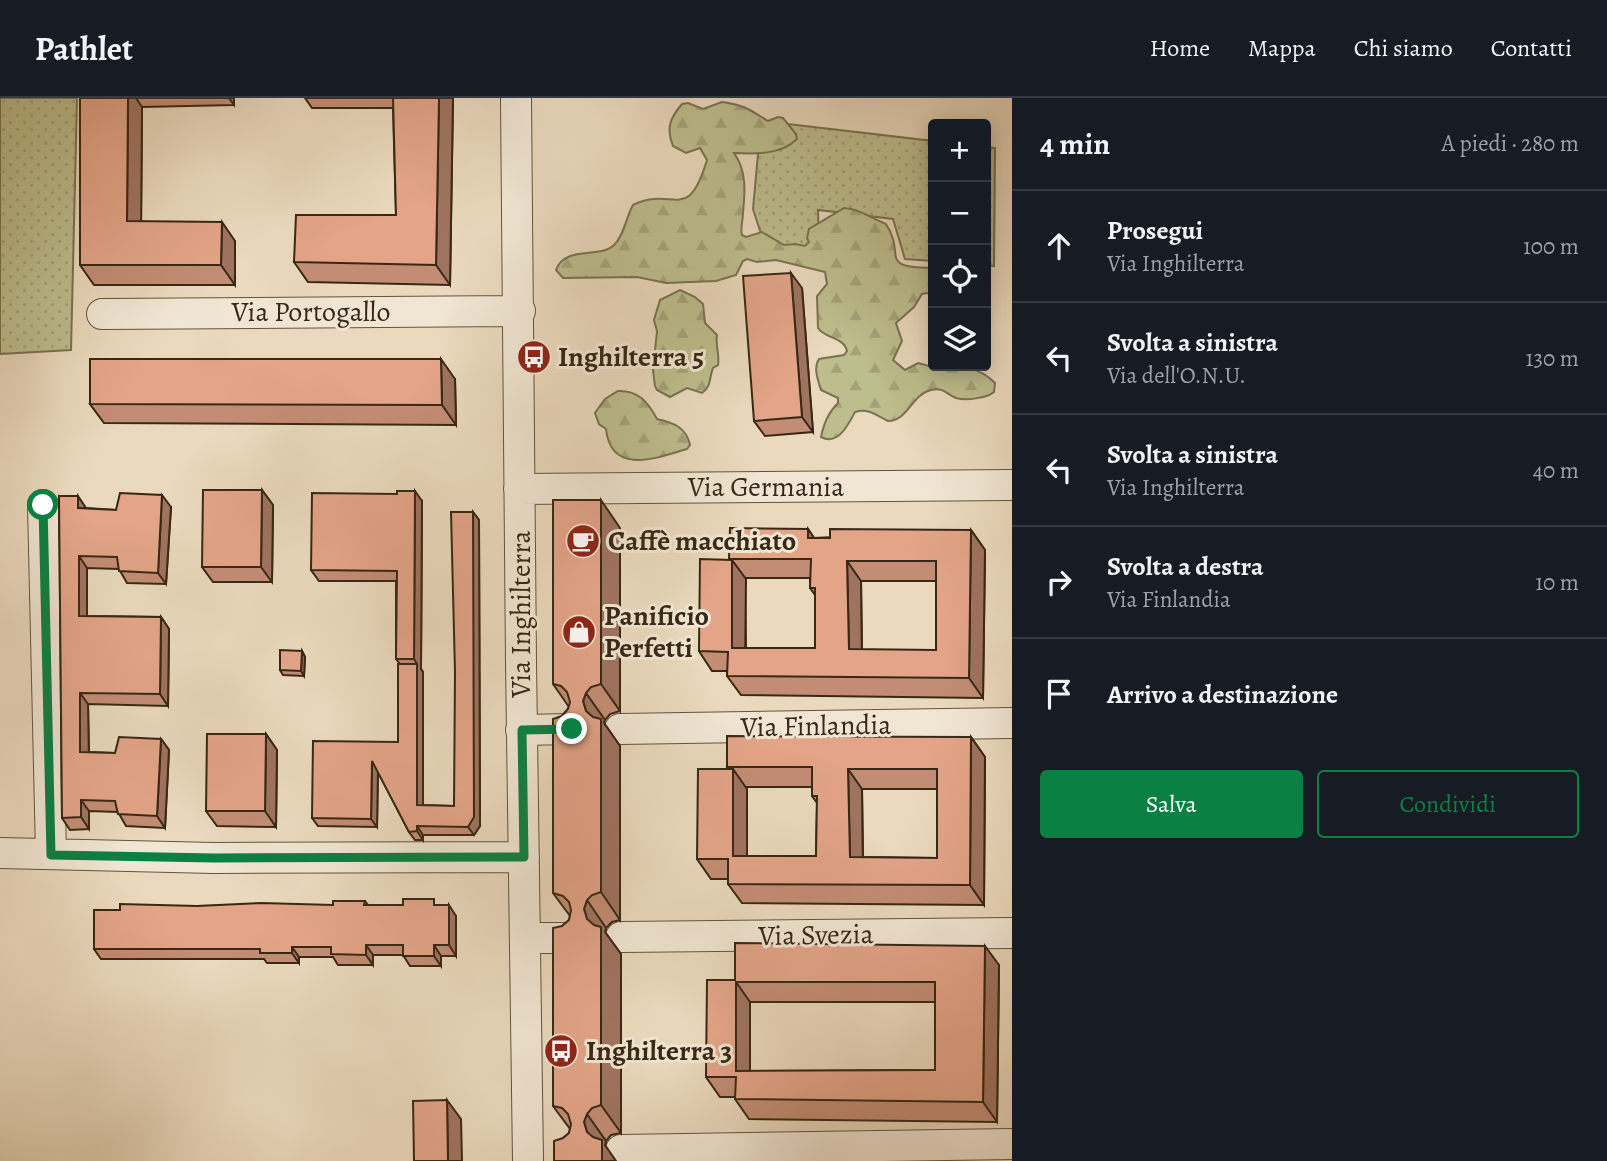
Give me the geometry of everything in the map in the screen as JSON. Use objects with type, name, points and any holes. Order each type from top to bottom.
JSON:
[{"type":"street","name":"Via Inghilterra","points":[[519,101],[519,489],[528,1156]]},
{"type":"street","name":"Via Portogallo","points":[[102,313],[520,311]]},
{"type":"street","name":"Via Germania","points":[[519,489],[1012,485]]},
{"type":"street","points":[[43,505],[51,855]]},
{"type":"street","name":"Via Finlandia","points":[[620,729],[1012,723]]},
{"type":"street","points":[[522,730],[572,729]]},
{"type":"street","points":[[0,853],[214,858],[524,857]]},
{"type":"street","name":"Via Svezia","points":[[621,937],[1012,933]]},
{"type":"street","points":[[525,938],[573,938]]},
{"type":"street","points":[[621,1150],[1012,1144]]},
{"type":"street","points":[[528,1156],[559,1151]]},
{"type":"green space","points":[[0,98],[77,98],[71,350],[0,354]]},
{"type":"green space","points":[[722,102],[742,106],[768,121],[783,118],[796,134],[797,139],[776,151],[734,153],[744,182],[742,235],[746,237],[762,232],[784,245],[805,246],[809,242],[809,229],[844,208],[886,224],[892,235],[899,262],[928,268],[928,293],[922,294],[914,307],[896,323],[902,341],[893,360],[905,370],[918,363],[928,366],[928,371],[977,371],[995,383],[994,392],[965,399],[956,398],[942,390],[931,390],[919,397],[895,420],[888,421],[868,412],[855,412],[842,433],[827,439],[821,437],[822,432],[829,414],[838,403],[838,398],[821,390],[816,366],[819,359],[844,355],[847,351],[842,343],[818,328],[817,296],[827,284],[825,272],[776,260],[757,262],[747,259],[743,261],[736,275],[716,281],[666,283],[637,277],[563,278],[556,270],[567,258],[608,249],[614,245],[633,205],[647,200],[678,200],[693,192],[707,160],[700,148],[686,153],[673,146],[670,124],[682,104],[688,103],[703,109]]},
{"type":"green space","points":[[761,121],[928,140],[928,261],[905,259],[893,219],[818,210],[819,249],[765,246],[753,209]]},
{"type":"green space","points":[[991,148],[995,148],[994,266],[991,266]]},
{"type":"green space","points":[[680,290],[703,304],[705,323],[717,335],[718,365],[713,368],[710,381],[702,393],[687,388],[670,397],[655,386],[653,370],[657,331],[654,320],[660,300]]},
{"type":"green space","points":[[618,391],[637,395],[646,402],[657,419],[674,424],[682,430],[690,445],[687,449],[637,460],[617,453],[595,413],[605,399]]},
{"type":"building","points":[[80,98],[128,98],[127,221],[222,222],[221,265],[80,265]]},
{"type":"building","points":[[393,98],[439,98],[436,265],[294,262],[296,215],[396,215]]},
{"type":"building","points":[[791,273],[802,417],[754,421],[743,276]]},
{"type":"building","points":[[90,359],[441,359],[442,405],[90,404]]},
{"type":"building","points":[[203,490],[262,490],[261,567],[202,567]]},
{"type":"building","points":[[397,491],[415,491],[414,659],[396,659],[397,571],[311,570],[312,493],[397,494]]},
{"type":"building","points":[[120,493],[162,495],[158,573],[119,571],[117,557],[79,556],[79,616],[161,617],[160,694],[80,693],[80,752],[115,753],[119,737],[161,739],[157,816],[118,814],[115,801],[81,800],[81,817],[62,818],[59,496],[78,496],[78,508],[116,510]]},
{"type":"building","points":[[553,500],[601,500],[601,684],[591,687],[583,701],[586,711],[601,719],[601,892],[587,900],[584,909],[587,919],[601,927],[601,1105],[592,1108],[584,1122],[587,1132],[602,1140],[602,1161],[554,1161],[554,1141],[569,1133],[571,1124],[568,1114],[562,1108],[553,1106],[553,928],[562,926],[569,920],[571,910],[569,902],[563,896],[553,893],[553,719],[562,716],[570,702],[567,692],[561,686],[553,684]]},
{"type":"building","points":[[451,512],[473,512],[474,817],[468,827],[417,826],[417,831],[409,832],[372,761],[371,819],[312,818],[313,741],[398,742],[398,664],[417,664],[417,805],[454,806],[455,672]]},
{"type":"building","points":[[730,528],[808,529],[808,538],[830,538],[830,529],[971,530],[969,678],[727,676],[728,652],[699,651],[700,559],[732,560],[732,648],[815,648],[815,588],[810,588],[811,559],[729,559]],"holes":[[[847,561],[936,561],[936,650],[849,649]]]},
{"type":"building","points":[[280,650],[302,651],[301,671],[280,670]]},
{"type":"building","points":[[207,734],[266,734],[265,811],[206,811]]},
{"type":"building","points":[[727,736],[971,737],[970,885],[728,884],[728,859],[697,859],[698,769],[733,769],[733,856],[816,856],[817,796],[812,796],[812,767],[727,767]],"holes":[[[848,769],[937,769],[937,858],[850,857]]]},
{"type":"building","points":[[403,899],[434,899],[434,905],[449,905],[449,945],[434,945],[434,956],[403,956],[403,945],[366,945],[366,955],[331,954],[331,947],[292,947],[292,953],[260,953],[260,949],[94,949],[94,910],[120,910],[120,904],[333,905],[333,901],[365,901],[364,905],[403,905]]},
{"type":"building","points":[[735,943],[985,946],[983,1102],[735,1099],[736,1077],[706,1077],[707,980],[735,980]],"holes":[[[736,982],[935,982],[935,1070],[736,1071]]]},
{"type":"building","points":[[447,1100],[448,1161],[414,1161],[413,1101]]},
{"type":"place","name":"Inghilterra 5","points":[[534,357]]},
{"type":"place","name":"Caffè macchiato","points":[[583,541]]},
{"type":"place","name":"Panificio Perfetti","points":[[579,632]]},
{"type":"place","name":"Inghilterra 3","points":[[561,1051]]},
{"type":"route","points":[[43,505],[51,855],[214,858],[524,857],[522,730],[572,729]]}]
